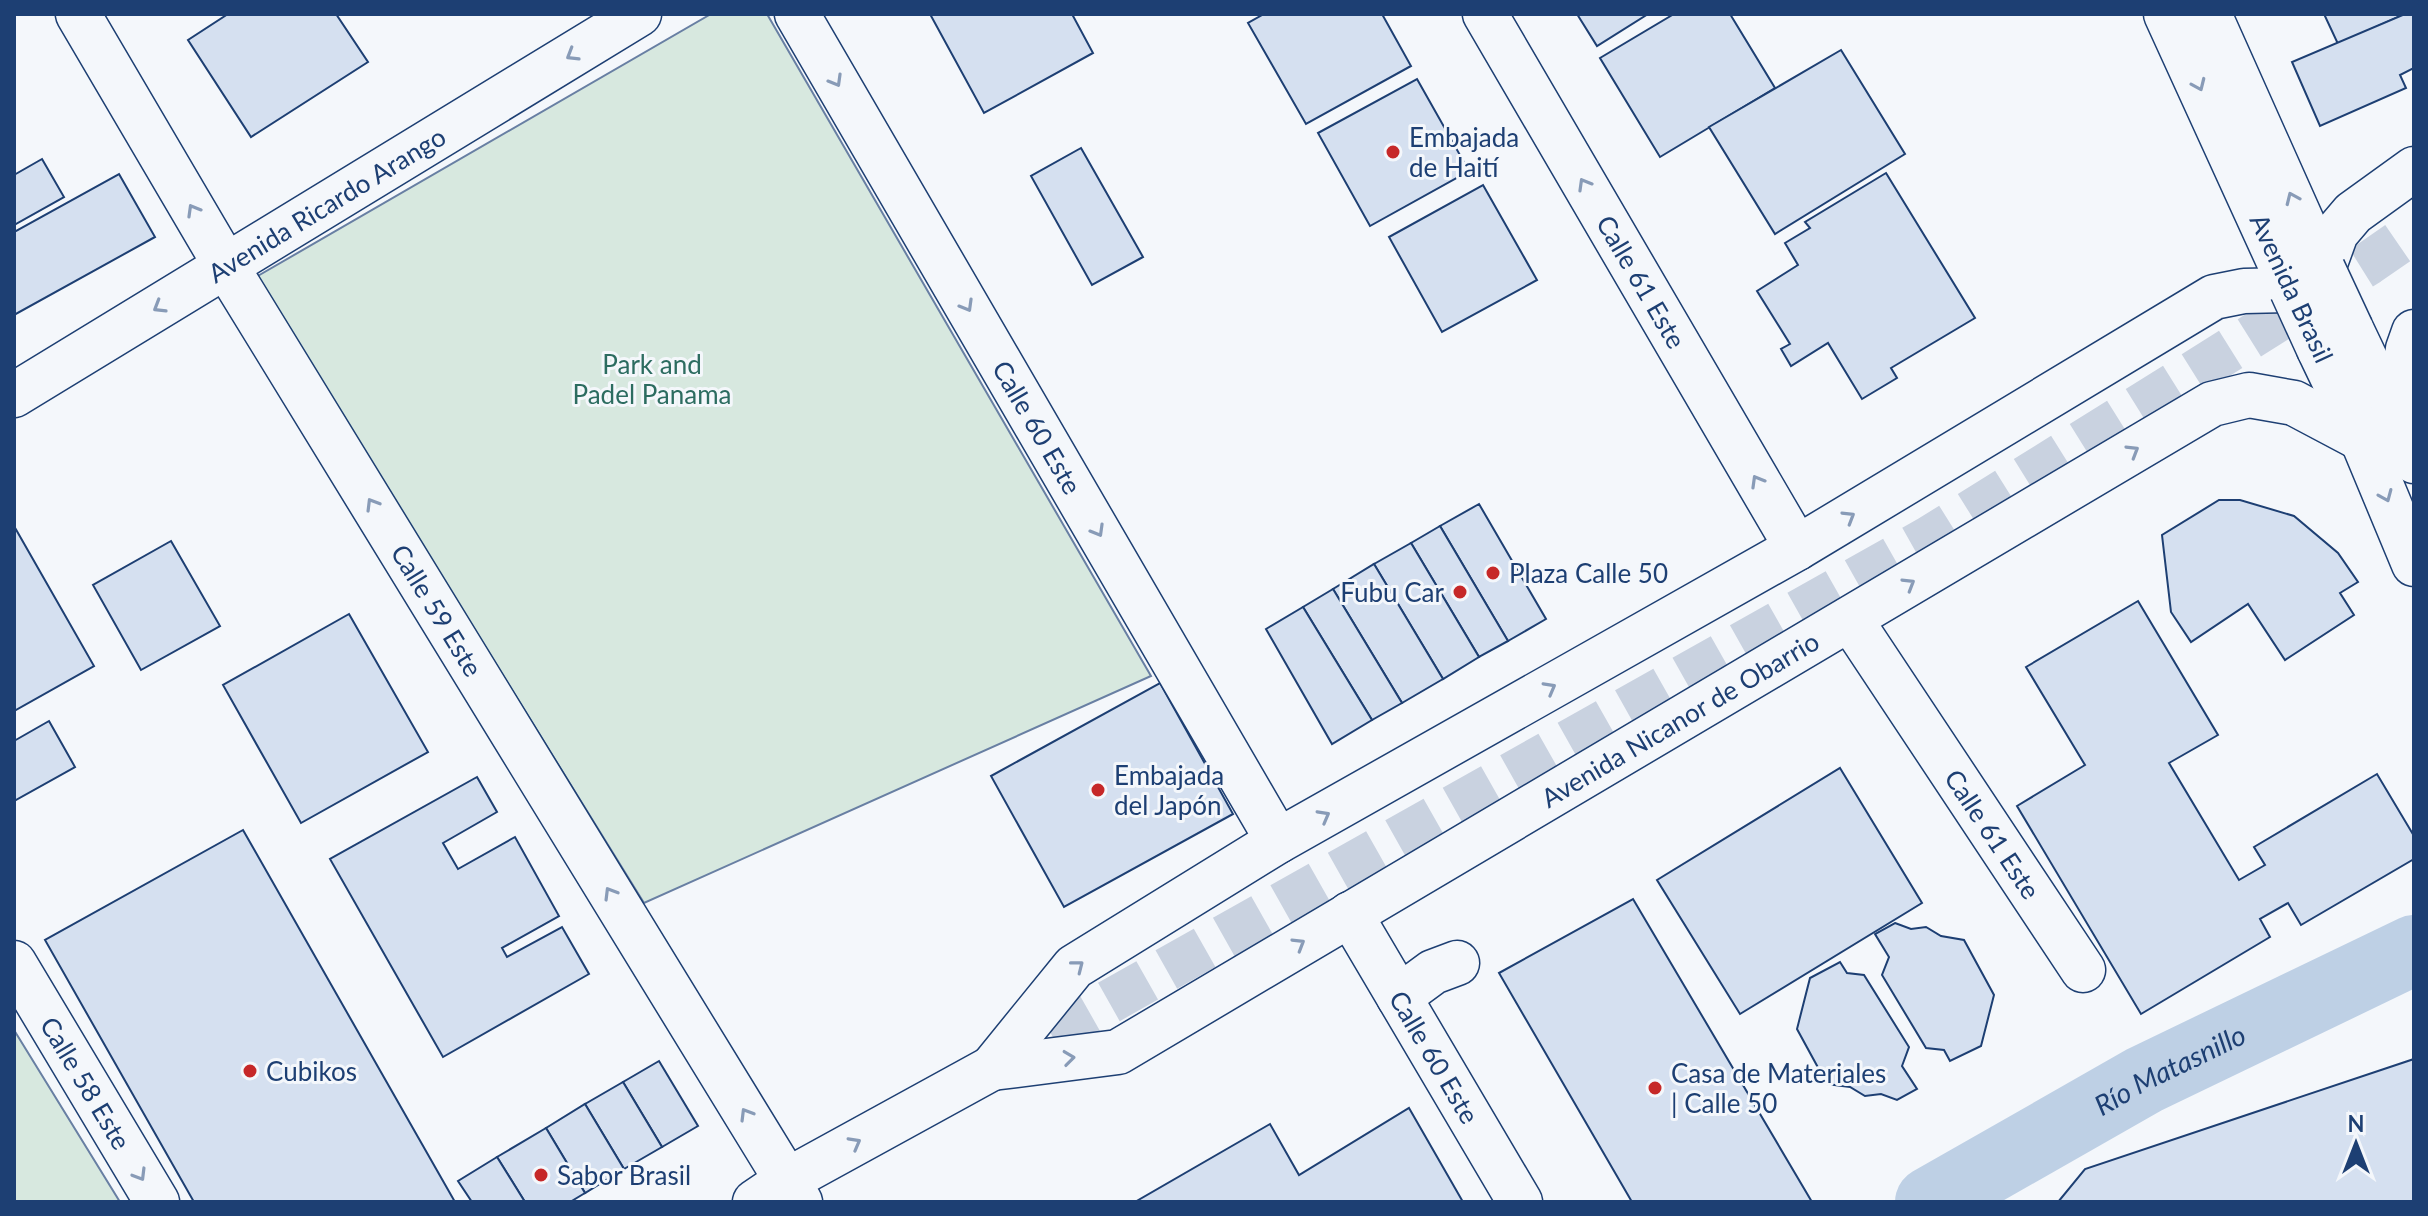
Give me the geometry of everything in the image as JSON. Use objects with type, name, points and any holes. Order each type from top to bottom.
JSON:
[{"type":"street","name":"Calle 59 Este","points":[[78,14],[780,1195]]},
{"type":"street","name":"Avenida Ricardo Arango","points":[[14,395],[639,14]]},
{"type":"street","name":"Calle 60 Este","points":[[797,14],[1278,841]]},
{"type":"street","name":"Calle 61 Este","points":[[1485,14],[1797,548]]},
{"type":"street","name":"Avenida Brasil","points":[[2166,14],[2391,442],[2414,564]]},
{"type":"street","name":"Avenida Brasil","points":[[2209,14],[2308,280]]},
{"type":"street","points":[[2308,280],[2336,233],[2353,213],[2414,169]]},
{"type":"street","name":"Avenida Nicanor de Obarrio","points":[[780,1195],[992,1068],[1074,967],[1278,841],[1797,548],[2214,297],[2308,280]]},
{"type":"street","points":[[2391,442],[2414,332]]},
{"type":"street","name":"Avenida Nicanor de Obarrio","points":[[992,1068],[1118,1052],[2212,404],[2249,395],[2294,403],[2391,442]]},
{"type":"street","name":"Calle 61 Este","points":[[1850,619],[2083,970]]},
{"type":"street","name":"Calle 60 Este","points":[[1350,914],[1520,1202]]},
{"type":"street","name":"Calle 58 Este","points":[[14,963],[157,1202]]},
{"type":"street","points":[[1399,997],[1433,972],[1457,963]]},
{"type":"green space","name":"Park and Padel Panama","points":[[711,14],[767,14],[1151,676],[644,903],[256,277]]},
{"type":"green space","points":[[14,1030],[120,1202],[14,1202]]},
{"type":"building","points":[[228,14],[336,14],[368,62],[251,137],[188,40]]},
{"type":"building","points":[[930,14],[1072,14],[1093,53],[984,113]]},
{"type":"building","points":[[1264,14],[1382,14],[1411,66],[1306,124],[1248,23]]},
{"type":"building","points":[[1577,14],[1648,14],[1597,46]]},
{"type":"building","points":[[1674,14],[1730,14],[1775,88],[1660,157],[1600,58]]},
{"type":"building","points":[[2324,14],[2405,14],[2338,44]]},
{"type":"building","points":[[2405,14],[2414,14],[2414,68],[2400,75],[2406,88],[2320,126],[2292,62]]},
{"type":"building","points":[[1841,50],[1905,154],[1775,234],[1709,127]]},
{"type":"building","name":"Embajada de Haití","points":[[1417,79],[1469,171],[1370,226],[1318,133]]},
{"type":"building","points":[[1081,148],[1143,257],[1092,285],[1031,176]]},
{"type":"building","points":[[42,159],[64,197],[14,225],[14,175]]},
{"type":"building","points":[[1886,173],[1975,318],[1891,368],[1897,378],[1862,399],[1828,343],[1791,366],[1781,349],[1790,344],[1757,291],[1798,265],[1785,243],[1810,228],[1805,222]]},
{"type":"building","points":[[119,174],[155,237],[14,315],[14,232]]},
{"type":"building","points":[[1483,185],[1537,280],[1442,332],[1389,237]]},
{"type":"building","points":[[2219,500],[2240,500],[2294,516],[2338,553],[2358,582],[2340,593],[2354,615],[2285,660],[2248,604],[2191,642],[2171,612],[2162,535]]},
{"type":"building","name":"Plaza Calle 50","points":[[1479,504],[1546,619],[1508,641],[1440,526]]},
{"type":"building","points":[[14,526],[94,666],[14,711]]},
{"type":"building","name":"Fubu Car","points":[[1440,526],[1508,641],[1479,657],[1411,543]]},
{"type":"building","points":[[171,541],[220,626],[141,670],[93,585]]},
{"type":"building","points":[[1411,543],[1479,657],[1443,679],[1374,564]]},
{"type":"building","points":[[1374,564],[1443,679],[1402,703],[1333,589]]},
{"type":"building","points":[[1333,589],[1402,703],[1372,720],[1303,607]]},
{"type":"building","points":[[2138,601],[2218,735],[2169,763],[2239,880],[2265,865],[2254,847],[2377,774],[2414,836],[2414,859],[2301,925],[2288,903],[2260,919],[2270,937],[2141,1014],[2017,806],[2085,765],[2026,667]]},
{"type":"building","points":[[1303,607],[1372,720],[1332,744],[1266,629]]},
{"type":"building","points":[[349,614],[428,752],[301,823],[223,685]]},
{"type":"building","points":[[1160,683],[1233,814],[1064,907],[991,776]]},
{"type":"building","points":[[49,721],[75,767],[14,801],[14,741]]},
{"type":"building","points":[[1840,768],[1922,903],[1740,1014],[1657,880]]},
{"type":"building","points":[[477,777],[497,812],[443,843],[458,869],[515,837],[559,916],[502,948],[507,957],[562,927],[589,974],[443,1057],[330,859]]},
{"type":"building","name":"Cubikos","points":[[243,830],[455,1202],[194,1202],[45,940]]},
{"type":"building","name":"Casa de Materiales | Calle 50","points":[[1633,899],[1812,1202],[1632,1202],[1499,973]]},
{"type":"building","points":[[1895,923],[1911,929],[1926,927],[1941,936],[1964,940],[1994,995],[1981,1046],[1950,1061],[1944,1050],[1926,1048],[1882,975],[1889,957],[1875,934]]},
{"type":"building","points":[[1840,962],[1847,973],[1864,975],[1909,1047],[1902,1066],[1917,1089],[1897,1100],[1881,1094],[1865,1096],[1850,1087],[1827,1084],[1797,1029],[1810,978]]},
{"type":"building","points":[[2414,1059],[2414,1202],[2058,1202],[2085,1169]]},
{"type":"building","points":[[659,1061],[698,1126],[662,1147],[623,1082]]},
{"type":"building","points":[[623,1082],[662,1147],[624,1169],[585,1104]]},
{"type":"building","points":[[585,1104],[624,1169],[585,1193],[546,1128]]},
{"type":"building","points":[[1409,1108],[1463,1202],[1135,1202],[1270,1124],[1299,1175]]},
{"type":"building","name":"Sabor Brasil","points":[[546,1128],[585,1193],[570,1202],[525,1202],[497,1157]]},
{"type":"building","points":[[497,1157],[525,1202],[472,1202],[458,1181]]},
{"type":"waterway","name":"Río Matasnillo","points":[[1930,1202],[2144,1080],[2414,950]]},
{"type":"tunnel","points":[[994,1067],[1929,538],[2414,232]]},
{"type":"place","name":"Embajada de Haití","points":[[1393,152]]},
{"type":"place","name":"Plaza Calle 50","points":[[1493,573]]},
{"type":"place","name":"Fubu Car","points":[[1460,592]]},
{"type":"place","name":"Embajada del Japón","points":[[1098,790]]},
{"type":"place","name":"Cubikos","points":[[250,1071]]},
{"type":"place","name":"Casa de Materiales | Calle 50","points":[[1655,1088]]},
{"type":"place","name":"Sabor Brasil","points":[[541,1175]]}]
